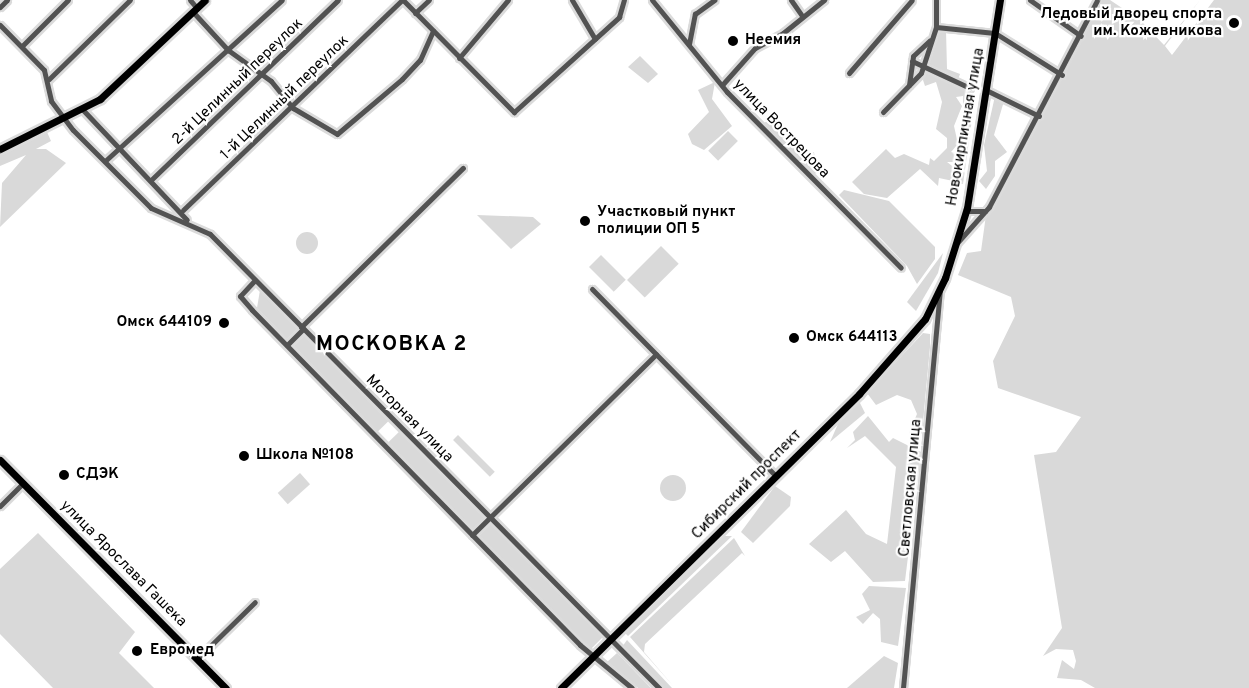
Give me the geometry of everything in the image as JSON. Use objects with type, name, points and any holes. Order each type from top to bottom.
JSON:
[{"type":"main road","points":[[0,149],[83,110],[205,0]]},
{"type":"main road","name":"Новокирпичная улица","points":[[940,291],[966,211],[1000,0]]},
{"type":"main road","name":"Сибирский проспект","points":[[561,688],[891,361],[940,291]]},
{"type":"main road","name":"улица Ярослава Гашека","points":[[0,460],[226,688]]},
{"type":"street","points":[[0,7],[7,0]]},
{"type":"street","points":[[22,46],[68,0]]},
{"type":"street","points":[[0,25],[22,46],[49,80],[130,0]]},
{"type":"street","points":[[190,0],[195,10],[228,50],[261,75],[293,108],[337,134],[402,79],[420,60],[433,31]]},
{"type":"street","points":[[105,161],[282,0]]},
{"type":"street","name":"2-й Целинный переулок","points":[[152,179],[339,0]]},
{"type":"street","points":[[403,0],[514,112],[619,17],[624,0]]},
{"type":"street","name":"1-й Целинный переулок","points":[[183,210],[293,108],[403,0]]},
{"type":"street","points":[[415,13],[429,0]]},
{"type":"street","points":[[459,58],[508,0]]},
{"type":"street","points":[[572,0],[595,39]]},
{"type":"street","name":"улица Вострецова","points":[[652,0],[722,85],[901,268]]},
{"type":"street","points":[[689,44],[695,14],[714,0]]},
{"type":"street","points":[[791,0],[802,16]]},
{"type":"street","points":[[722,85],[755,48],[824,0]]},
{"type":"street","points":[[849,73],[912,0]]},
{"type":"street","points":[[883,112],[924,67],[936,27],[936,0]]},
{"type":"street","points":[[1030,0],[1081,36]]},
{"type":"street","points":[[956,245],[985,211],[1062,75],[1097,0]]},
{"type":"street","points":[[936,27],[996,33],[1062,75]]},
{"type":"street","points":[[909,86],[912,61],[933,36]]},
{"type":"street","points":[[912,61],[969,88]]},
{"type":"street","name":"Моторная улица","points":[[49,80],[50,96],[63,119],[151,208],[187,220],[204,229],[659,688]]},
{"type":"street","points":[[986,90],[1039,116]]},
{"type":"street","points":[[83,110],[183,210],[187,220]]},
{"type":"street","points":[[287,345],[463,168]]},
{"type":"street","points":[[966,211],[985,211]]},
{"type":"street","points":[[255,280],[240,296],[472,535],[593,656],[632,688]]},
{"type":"street","points":[[592,289],[776,476]]},
{"type":"street","name":"Светловская улица","points":[[903,688],[940,291]]},
{"type":"street","points":[[472,535],[656,354]]},
{"type":"street","points":[[0,506],[23,483]]},
{"type":"street","points":[[197,659],[255,602]]},
{"type":"shaded area","points":[[1101,0],[1110,0],[1140,20],[1164,45],[1200,0],[1165,46],[1172,55],[1214,0],[1249,0],[1249,688],[1095,688],[1081,680],[1057,678],[1062,660],[1074,669],[1076,661],[1073,650],[1056,649],[1043,656],[1062,628],[1034,455],[1056,452],[1081,417],[998,388],[993,361],[1015,316],[1011,297],[958,275],[967,253],[981,251],[986,215]]},
{"type":"shaded area","points":[[937,29],[946,30],[947,69],[960,74],[957,82],[967,91],[963,106],[963,96],[956,97],[962,106],[954,126],[958,144],[951,152],[957,153],[956,162],[947,162],[956,169],[953,181],[939,178],[938,186],[920,169],[887,198],[864,194],[852,182],[886,149],[895,158],[904,154],[929,165],[930,158],[934,161],[947,148],[947,138],[936,129],[942,102],[936,82],[925,86],[923,80]]},
{"type":"shaded area","points":[[640,56],[658,74],[648,83],[628,67]]},
{"type":"shaded area","points":[[715,82],[712,99],[732,126],[704,150],[692,144],[688,134],[709,112],[698,90]]},
{"type":"shaded area","points":[[995,96],[1004,101],[994,135],[1007,152],[995,161],[995,176],[986,189],[979,181],[987,171],[984,145]]},
{"type":"shaded area","points":[[973,112],[963,184],[955,184],[968,115]]},
{"type":"shaded area","points":[[773,118],[809,156],[814,152],[817,173],[811,175],[762,124]]},
{"type":"shaded area","points":[[728,131],[738,141],[718,161],[708,151]]},
{"type":"shaded area","points":[[47,132],[51,141],[36,149],[46,149],[66,163],[0,227],[2,183],[26,155],[0,166],[0,155]]},
{"type":"shaded area","points":[[844,190],[889,201],[935,247],[935,259],[917,284],[907,266],[839,195]]},
{"type":"shaded area","points":[[477,215],[533,217],[541,224],[511,249]]},
{"type":"shaded area","points":[[307,232],[315,235],[318,243],[315,251],[307,254],[299,251],[296,243],[299,235]]},
{"type":"shaded area","points":[[661,246],[679,264],[645,298],[627,280]]},
{"type":"shaded area","points":[[943,253],[938,273],[916,311],[907,302]]},
{"type":"shaded area","points":[[601,255],[626,280],[614,292],[589,267]]},
{"type":"shaded area","points":[[260,290],[298,328],[287,339],[257,308]]},
{"type":"shaded area","points":[[923,333],[930,334],[930,347],[922,433],[916,439],[909,433],[917,414],[911,400],[897,395],[876,405],[867,393]]},
{"type":"shaded area","points":[[305,335],[388,421],[377,432],[293,346]]},
{"type":"shaded area","points":[[859,401],[865,413],[830,442],[842,415]]},
{"type":"shaded area","points":[[868,416],[889,442],[893,438],[921,452],[905,581],[873,582],[845,551],[831,562],[809,544],[846,510],[866,534],[887,544],[896,467],[865,436],[847,448],[855,440],[853,432]]},
{"type":"shaded area","points":[[401,430],[486,518],[473,531],[388,443]]},
{"type":"shaded area","points":[[458,435],[495,472],[490,477],[453,440]]},
{"type":"shaded area","points":[[300,473],[310,484],[288,504],[278,493]]},
{"type":"shaded area","points":[[673,475],[682,479],[686,488],[682,497],[673,501],[664,497],[660,488],[664,479]]},
{"type":"shaded area","points":[[775,486],[791,497],[790,506],[753,543],[741,532]]},
{"type":"shaded area","points":[[491,524],[603,636],[591,649],[478,537]]},
{"type":"shaded area","points":[[38,533],[135,632],[119,653],[154,688],[53,688],[0,634],[0,569]]},
{"type":"shaded area","points":[[722,536],[732,536],[628,636],[624,632]]},
{"type":"shaded area","points":[[734,538],[745,556],[742,553],[645,644],[644,652],[675,688],[630,637]]},
{"type":"shaded area","points":[[869,586],[906,588],[898,646],[881,642],[880,619],[873,613],[863,624],[856,617],[870,610],[862,594]]},
{"type":"shaded area","points":[[627,640],[672,688],[662,688],[622,647]]},
{"type":"shaded area","points":[[617,653],[651,688],[638,688],[606,663]]},
{"type":"shaded area","points":[[884,656],[898,663],[894,688],[847,688]]},
{"type":"place","name":"Ледовый дворец спорта им. Кожевникова","points":[[1234,23]]},
{"type":"place","name":"Неемия","points":[[733,41]]},
{"type":"place","name":"Участковый пункт полиции ОП 5","points":[[585,221]]},
{"type":"place","name":"Омск 644109","points":[[224,323]]},
{"type":"place","name":"Омск 644113","points":[[794,338]]},
{"type":"place","name":"Школа №108","points":[[244,456]]},
{"type":"place","name":"СДЭК","points":[[64,475]]},
{"type":"place","name":"Евромед","points":[[137,651]]},
{"type":"district","name":"МОСКОВКА 2","points":[[392,345]]}]
